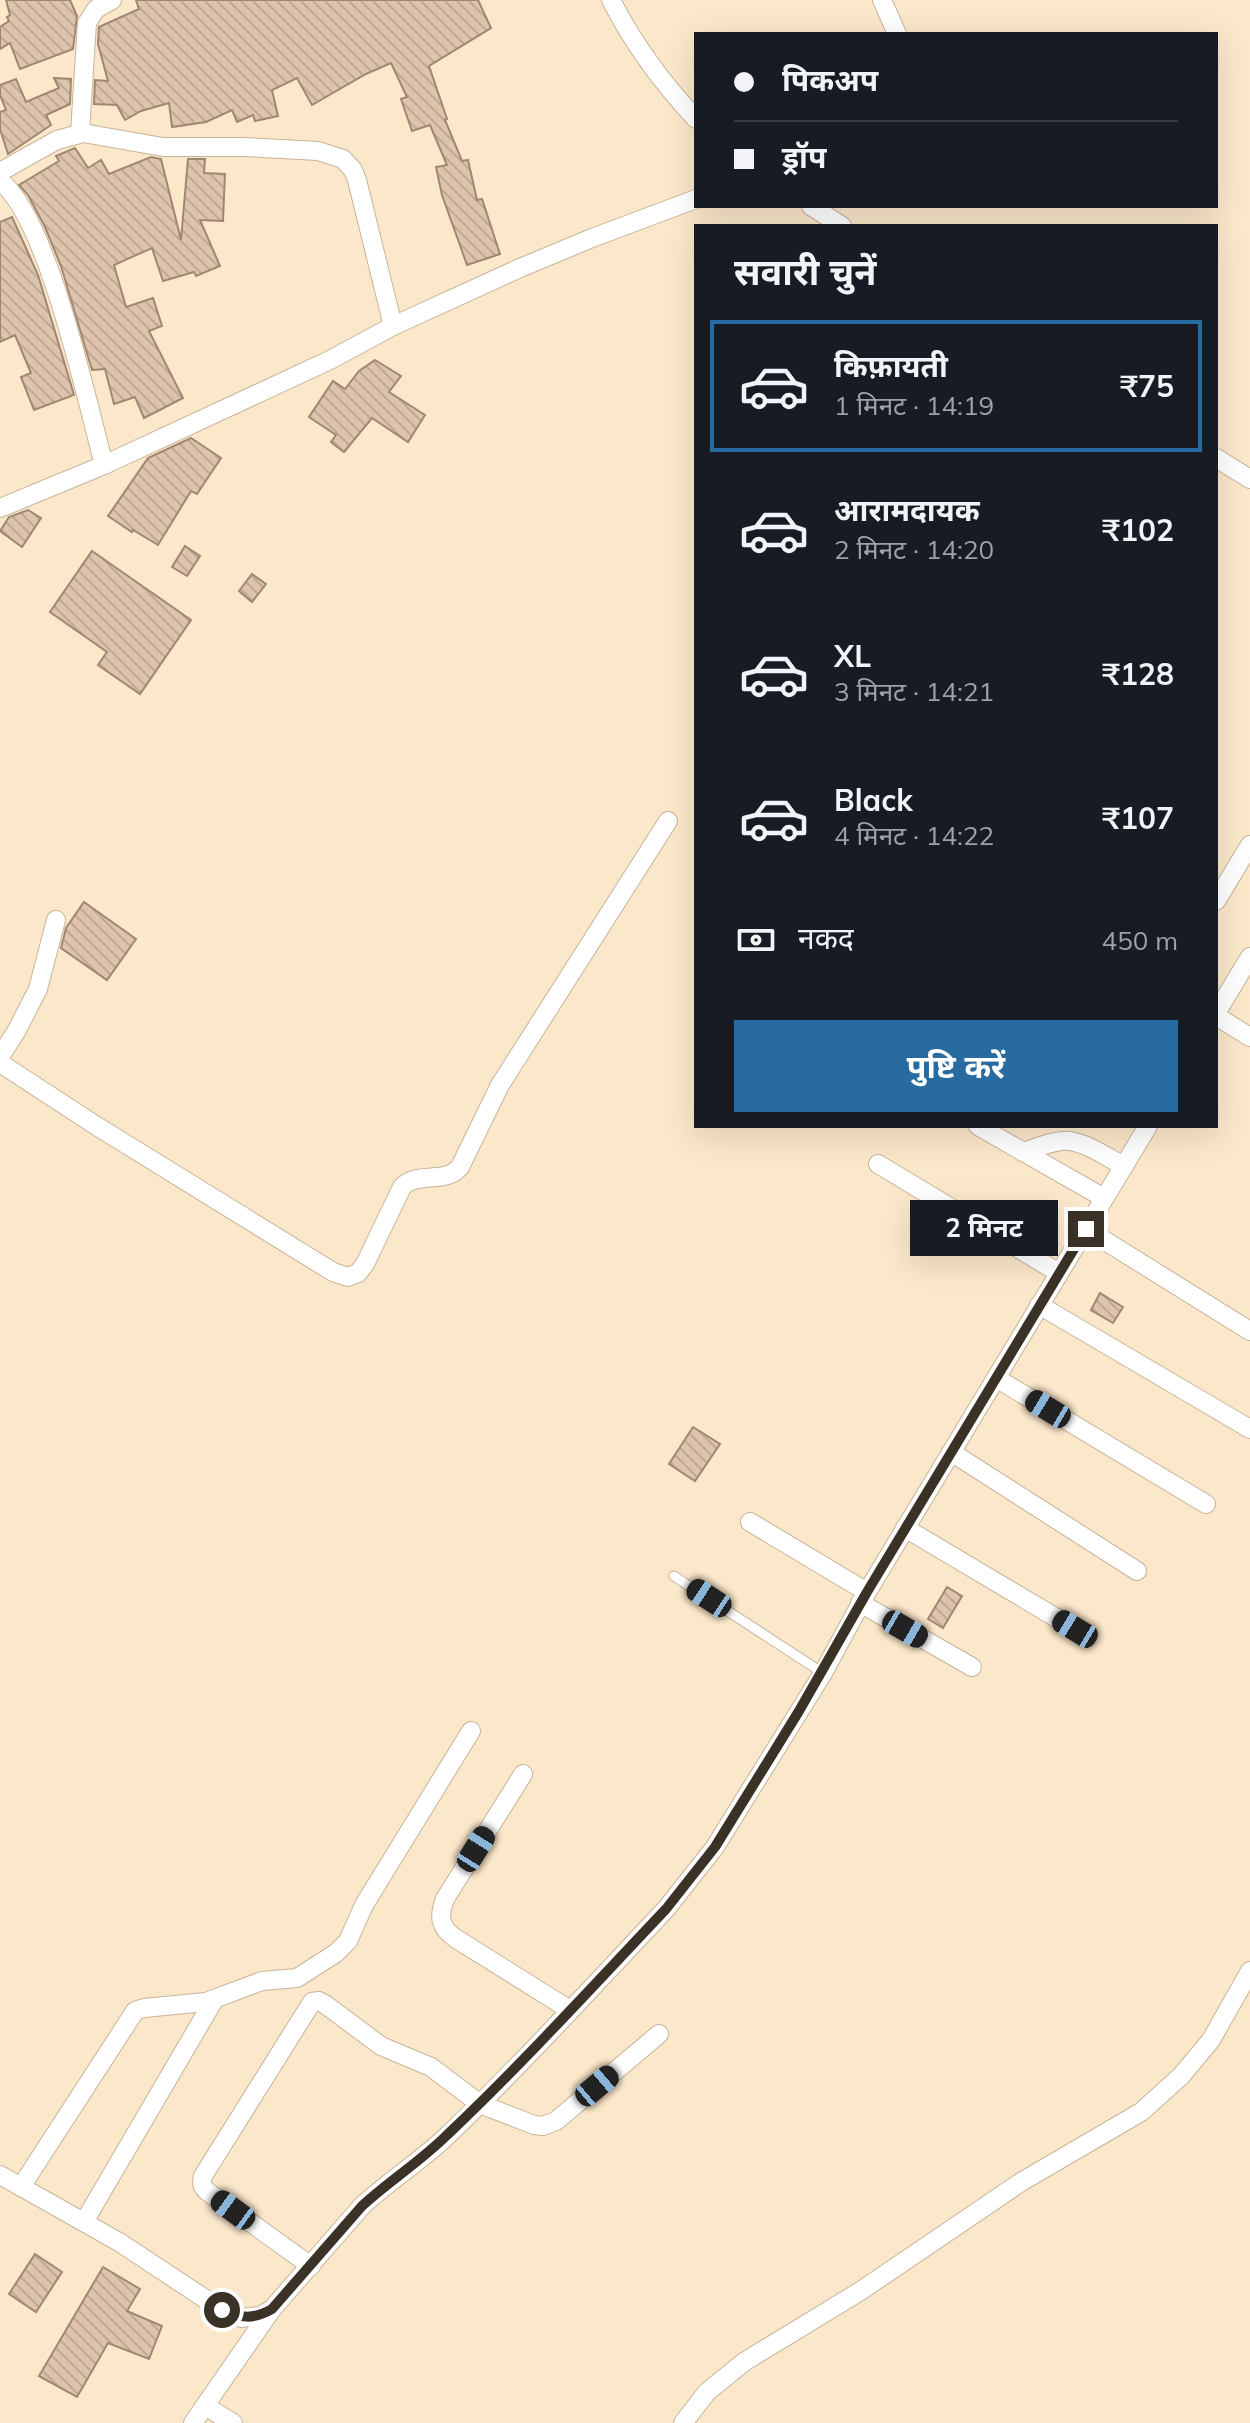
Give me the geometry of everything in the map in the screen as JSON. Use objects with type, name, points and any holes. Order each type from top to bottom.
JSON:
[{"type":"street","points":[[80,133],[87,23],[96,9],[112,0]]},
{"type":"street","points":[[611,0],[648,60],[694,117]]},
{"type":"street","points":[[882,0],[896,32]]},
{"type":"street","points":[[0,172],[57,140],[80,133],[163,147],[318,151],[343,159],[357,180],[393,326]]},
{"type":"street","points":[[0,181],[17,199],[40,245],[71,342],[104,465]]},
{"type":"street","points":[[0,508],[104,465],[330,360],[393,326],[592,238],[694,200]]},
{"type":"street","points":[[814,208],[839,224]]},
{"type":"street","points":[[1218,459],[1250,479]]},
{"type":"street","points":[[0,1063],[333,1272],[348,1277],[358,1273],[365,1264],[402,1187],[413,1180],[446,1177],[460,1167],[500,1085],[668,821]]},
{"type":"street","points":[[1218,898],[1250,845]]},
{"type":"street","points":[[0,1057],[38,989],[56,920]]},
{"type":"street","points":[[1218,1012],[1250,957]]},
{"type":"street","points":[[1218,1016],[1250,1037]]},
{"type":"street","points":[[981,1128],[1104,1198]]},
{"type":"street","points":[[193,2423],[272,2309],[362,2206],[410,2168],[480,2104],[692,1879],[823,1673],[905,1528],[1147,1128]]},
{"type":"street","points":[[1023,1152],[1046,1144],[1069,1141],[1124,1166]]},
{"type":"street","points":[[878,1164],[1059,1273]]},
{"type":"street","points":[[1086,1229],[1250,1331]]},
{"type":"street","points":[[1039,1305],[1250,1429]]},
{"type":"street","points":[[996,1378],[1206,1504]]},
{"type":"street","points":[[951,1452],[1137,1571]]},
{"type":"street","points":[[750,1522],[972,1667]]},
{"type":"street","points":[[905,1528],[1075,1629]]},
{"type":"street","points":[[21,2187],[135,2011],[214,2000],[262,1981],[297,1978],[343,1947],[364,1905],[471,1731]]},
{"type":"street","points":[[523,1774],[445,1899],[440,1911],[441,1921],[446,1931],[455,1938],[570,2010]]},
{"type":"street","points":[[683,2423],[707,2392],[744,2362],[862,2290],[1021,2182],[1141,2112],[1181,2076],[1211,2040],[1250,1971]]},
{"type":"street","points":[[84,2222],[214,2000]]},
{"type":"street","points":[[311,2266],[208,2192],[201,2182],[312,2002],[319,2001],[326,2005],[381,2046],[431,2067],[480,2104],[534,2125],[549,2125],[659,2034]]},
{"type":"street","points":[[0,2175],[119,2242],[222,2310],[241,2318],[260,2316],[272,2309]]},
{"type":"street","points":[[205,2406],[233,2423]]},
{"type":"lane","points":[[674,1576],[823,1673]]},
{"type":"building","points":[[6,0],[70,0],[77,16],[73,49],[20,69],[10,43],[0,49],[0,27],[9,21],[7,17],[10,15]]},
{"type":"building","points":[[136,0],[478,0],[491,28],[429,66],[445,120],[462,161],[468,160],[477,200],[482,199],[500,254],[467,265],[442,195],[436,167],[447,165],[430,125],[412,131],[401,99],[407,97],[391,63],[312,105],[297,78],[272,90],[278,116],[255,121],[253,115],[237,122],[232,110],[206,122],[172,127],[169,103],[141,111],[125,120],[117,105],[94,104],[95,80],[108,81],[98,44],[99,27],[139,9]]},
{"type":"building","points":[[54,78],[71,79],[70,104],[46,115],[51,125],[8,154],[0,129],[0,112],[6,110],[0,85],[16,79],[26,102],[59,88]]},
{"type":"building","points":[[75,148],[88,168],[101,160],[109,174],[151,157],[161,159],[181,240],[188,159],[205,159],[204,173],[225,174],[223,221],[200,220],[220,266],[196,276],[194,272],[163,281],[152,248],[114,265],[126,307],[153,298],[162,326],[149,331],[183,398],[144,418],[135,397],[114,404],[105,369],[92,370],[61,266],[45,227],[19,185],[59,161],[56,156]]},
{"type":"building","points":[[12,217],[38,275],[74,395],[34,410],[21,377],[31,373],[15,335],[0,342],[0,222]]},
{"type":"building","points":[[375,360],[401,376],[389,392],[425,415],[408,442],[372,418],[344,452],[331,442],[336,435],[309,417],[333,381],[345,389],[359,371]]},
{"type":"building","points":[[191,438],[221,458],[197,494],[191,491],[158,545],[108,516],[148,458]]},
{"type":"building","points":[[28,510],[41,518],[22,547],[0,531],[9,517]]},
{"type":"building","points":[[185,546],[200,556],[187,576],[172,567]]},
{"type":"building","points":[[92,551],[191,620],[140,694],[98,665],[107,652],[50,612]]},
{"type":"building","points":[[252,574],[266,584],[252,602],[239,591]]},
{"type":"building","points":[[84,902],[136,939],[107,980],[61,948],[66,928]]},
{"type":"building","points":[[1100,1293],[1123,1307],[1113,1323],[1091,1310]]},
{"type":"building","points":[[693,1427],[720,1444],[695,1481],[669,1464]]},
{"type":"building","points":[[947,1587],[962,1596],[943,1628],[928,1619]]},
{"type":"building","points":[[35,2254],[62,2272],[36,2312],[9,2294]]},
{"type":"building","points":[[103,2267],[140,2289],[127,2311],[162,2326],[149,2359],[108,2343],[77,2397],[39,2376]]},
{"type":"route","points":[[222,2310],[241,2318],[260,2316],[272,2309],[362,2206],[445,2138],[478,2106],[692,1879],[823,1673],[867,1592],[1086,1229]]}]
